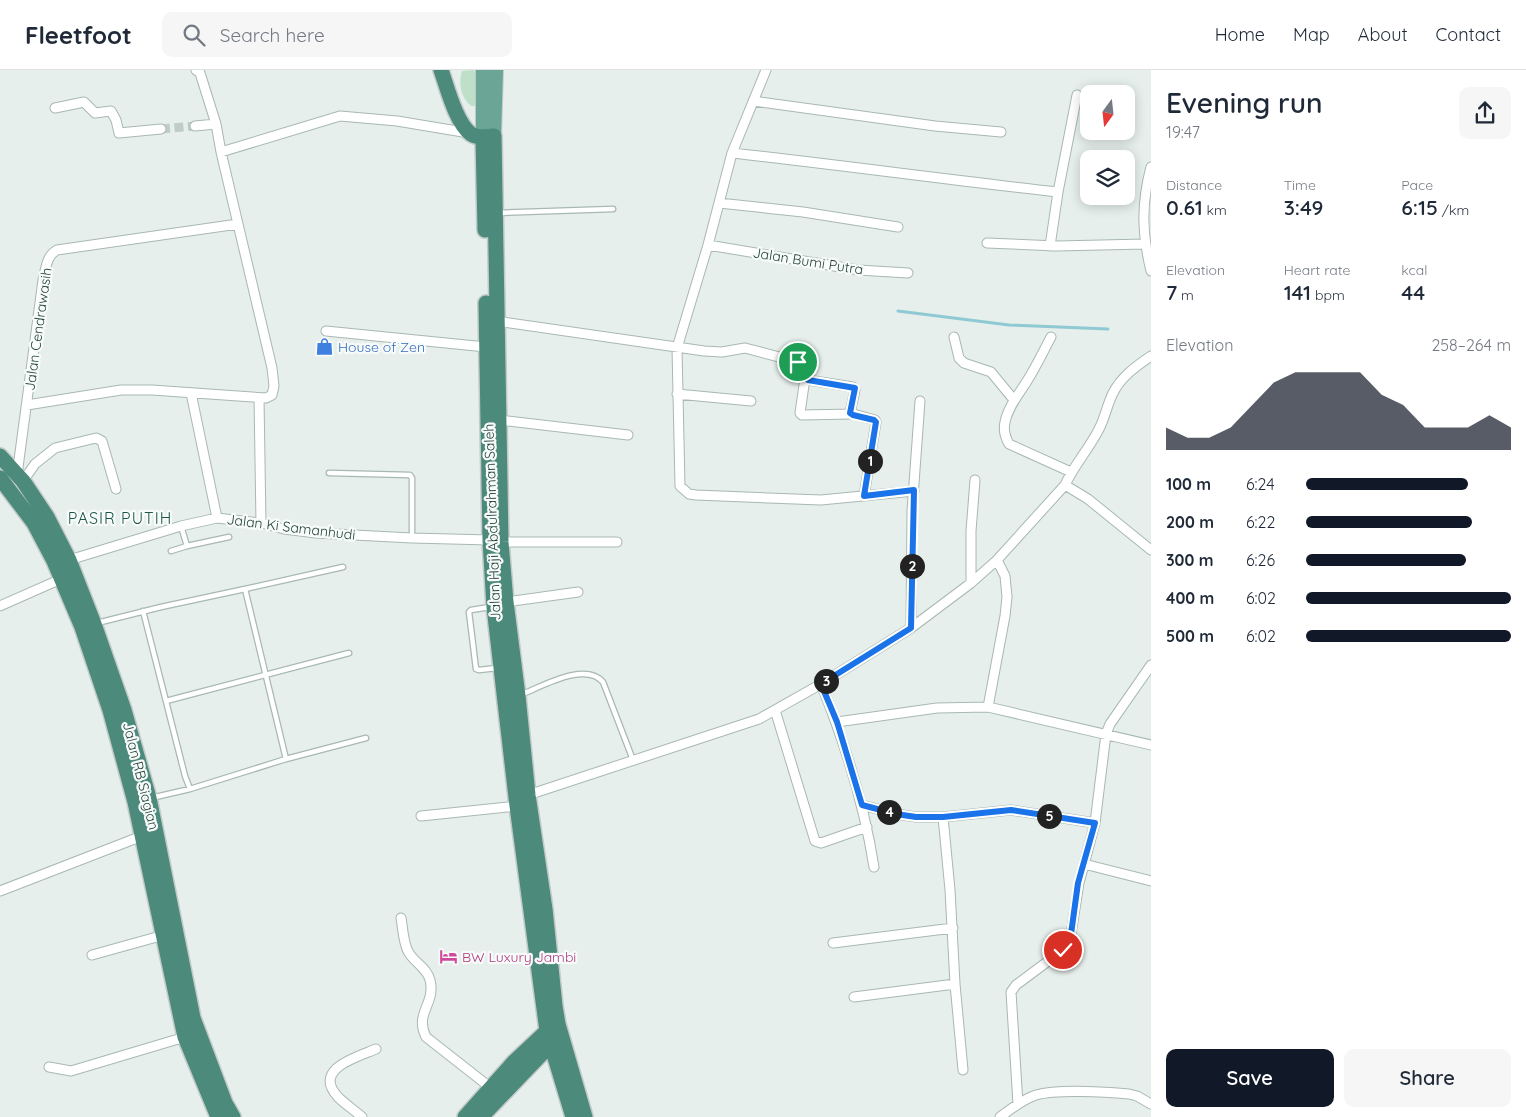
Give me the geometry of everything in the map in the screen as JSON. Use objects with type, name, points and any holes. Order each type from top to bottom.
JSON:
[{"type":"highway","points":[[441,70],[457,112],[482,136]]},
{"type":"highway","name":"Jalan Haji Abdulrahman Saleh","points":[[482,136],[495,214],[499,420],[496,541]]},
{"type":"highway","name":"Jalan Haji Abdulrahman Saleh","points":[[482,136],[486,347],[500,604],[501,667],[518,755],[528,795],[545,909],[555,1035]]},
{"type":"highway","name":"Jalan RB Siagian","points":[[0,456],[20,478],[47,517],[69,560],[94,624],[124,710],[142,800],[193,1018],[225,1103],[233,1117]]},
{"type":"highway","name":"Jalan RB Siagian","points":[[0,478],[34,523],[54,561],[82,627],[142,800],[142,836],[185,1037],[218,1117]]},
{"type":"highway","name":"Jalan Haji Abdulrahman Saleh","points":[[500,604],[518,696],[517,806],[555,1035]]},
{"type":"highway","points":[[465,1117],[514,1062],[555,1035]]},
{"type":"highway","points":[[481,1117],[555,1035]]},
{"type":"highway","points":[[555,1035],[573,1117]]},
{"type":"highway","points":[[555,1035],[585,1117]]},
{"type":"main road","name":"Jalan Haji Abdulrahman Saleh","points":[[482,136],[483,70]]},
{"type":"main road","name":"Jalan Haji Abdulrahman Saleh","points":[[482,136],[496,70]]},
{"type":"street","points":[[27,404],[121,390],[152,390],[259,398],[266,398],[272,395],[274,386],[272,368],[216,124],[200,73],[196,70]]},
{"type":"street","points":[[766,70],[732,153],[708,245],[677,348],[680,486],[689,494],[821,500],[914,490]]},
{"type":"street","points":[[1050,246],[1058,192],[1077,96]]},
{"type":"street","points":[[753,101],[885,120],[1001,132]]},
{"type":"street","points":[[55,108],[84,102],[95,113],[106,110],[111,111],[116,120],[119,133],[161,129]]},
{"type":"street","points":[[221,152],[340,116],[397,121],[482,136]]},
{"type":"street","points":[[195,126],[216,124]]},
{"type":"street","points":[[732,153],[877,169],[936,179],[1058,192]]},
{"type":"street","points":[[1151,167],[1143,206],[1145,244],[1151,271]]},
{"type":"street","points":[[719,203],[803,212],[898,227]]},
{"type":"street","name":"Jalan Cendrawasih","points":[[20,478],[27,404],[44,280],[48,260],[52,253],[57,250],[133,238],[238,224]]},
{"type":"street","points":[[987,243],[1050,246],[1145,244]]},
{"type":"street","name":"Jalan Bumi Putra","points":[[708,245],[858,270],[908,273]]},
{"type":"street","points":[[496,321],[677,348],[722,352],[745,348],[798,362],[805,378],[800,413],[802,415],[851,414],[876,422],[864,496]]},
{"type":"street","points":[[326,331],[486,347]]},
{"type":"street","points":[[954,337],[961,360],[964,363],[991,372],[1014,400]]},
{"type":"street","points":[[1051,337],[1028,380],[1014,400],[1005,421],[1005,438],[1009,444],[1071,472]]},
{"type":"street","points":[[528,795],[759,719],[821,684],[911,628],[971,583],[997,560],[1065,485],[1071,472],[1100,428],[1112,393],[1134,367],[1151,356]]},
{"type":"street","points":[[805,378],[855,388],[851,414]]},
{"type":"street","points":[[191,393],[217,518]]},
{"type":"street","points":[[678,394],[751,402]]},
{"type":"street","points":[[259,398],[261,523]]},
{"type":"street","points":[[911,628],[914,490],[920,401]]},
{"type":"street","points":[[499,420],[628,435]]},
{"type":"street","points":[[20,478],[55,448],[96,438],[102,441],[116,489]]},
{"type":"street","points":[[971,583],[971,531],[975,480]]},
{"type":"street","points":[[1065,485],[1088,499],[1151,550]]},
{"type":"street","name":"Jalan Ki Samanhudi","points":[[69,560],[181,526],[217,518],[261,523],[284,529],[316,533],[496,541],[617,542]]},
{"type":"street","points":[[988,707],[1007,597],[1005,576],[997,560]]},
{"type":"street","points":[[0,606],[61,579]]},
{"type":"street","points":[[500,604],[578,592]]},
{"type":"street","points":[[1018,1104],[1011,992],[1016,984],[1057,955],[1066,945],[1071,934],[1078,883],[1095,823],[1106,734],[1110,724],[1151,665]]},
{"type":"street","points":[[821,684],[837,722],[862,805],[874,867]]},
{"type":"street","points":[[837,722],[937,708],[988,707],[1151,745]]},
{"type":"street","points":[[775,710],[815,841],[821,843],[867,827]]},
{"type":"street","points":[[862,805],[910,816],[943,817],[1011,810],[1095,823]]},
{"type":"street","points":[[421,816],[517,806]]},
{"type":"street","points":[[943,817],[963,1070]]},
{"type":"street","points":[[0,891],[142,836]]},
{"type":"street","points":[[1084,864],[1151,881]]},
{"type":"street","points":[[401,918],[408,951],[424,968],[430,981],[431,992],[429,1002],[421,1020],[422,1029],[426,1037],[491,1088]]},
{"type":"street","points":[[833,943],[953,928]]},
{"type":"street","points":[[92,955],[164,934]]},
{"type":"street","points":[[854,997],[955,984]]},
{"type":"street","points":[[48,1067],[72,1072],[185,1037]]},
{"type":"street","points":[[362,1117],[338,1097],[331,1087],[332,1072],[339,1065],[376,1049]]},
{"type":"street","points":[[1000,1117],[1018,1104],[1035,1096],[1059,1093],[1129,1094],[1151,1104]]},
{"type":"lane","points":[[495,214],[613,209]]},
{"type":"lane","points":[[329,473],[410,475],[412,478],[412,538]]},
{"type":"lane","points":[[181,526],[187,546]]},
{"type":"lane","points":[[171,551],[229,537]]},
{"type":"lane","points":[[94,624],[143,611],[343,566]]},
{"type":"lane","points":[[245,589],[286,758]]},
{"type":"lane","points":[[500,604],[469,612],[476,669],[501,667]]},
{"type":"lane","points":[[143,611],[190,789]]},
{"type":"lane","points":[[166,701],[349,653]]},
{"type":"lane","points":[[518,696],[573,674],[589,675],[600,679],[603,682],[633,760]]},
{"type":"lane","points":[[142,800],[190,789],[286,758],[366,738]]},
{"type":"green space","points":[[473,70],[478,73],[479,102],[476,106],[471,106],[468,103],[460,85],[462,71]]},
{"type":"waterway","points":[[898,311],[1009,325],[1108,329]]},
{"type":"tunnel","points":[[161,129],[195,126]]},
{"type":"place","name":"House of Zen","points":[[324,347]]},
{"type":"place","name":"BW Luxury Jambi","points":[[448,957]]},
{"type":"district","name":"PASIR PUTIH","points":[[120,518]]},
{"type":"route","points":[[798,362],[803,376],[808,380],[855,388],[850,413],[876,422],[864,496],[914,490],[912,511],[911,628],[821,684],[837,722],[862,805],[916,817],[943,817],[1011,810],[1095,823],[1078,883],[1071,934],[1063,950]]}]
